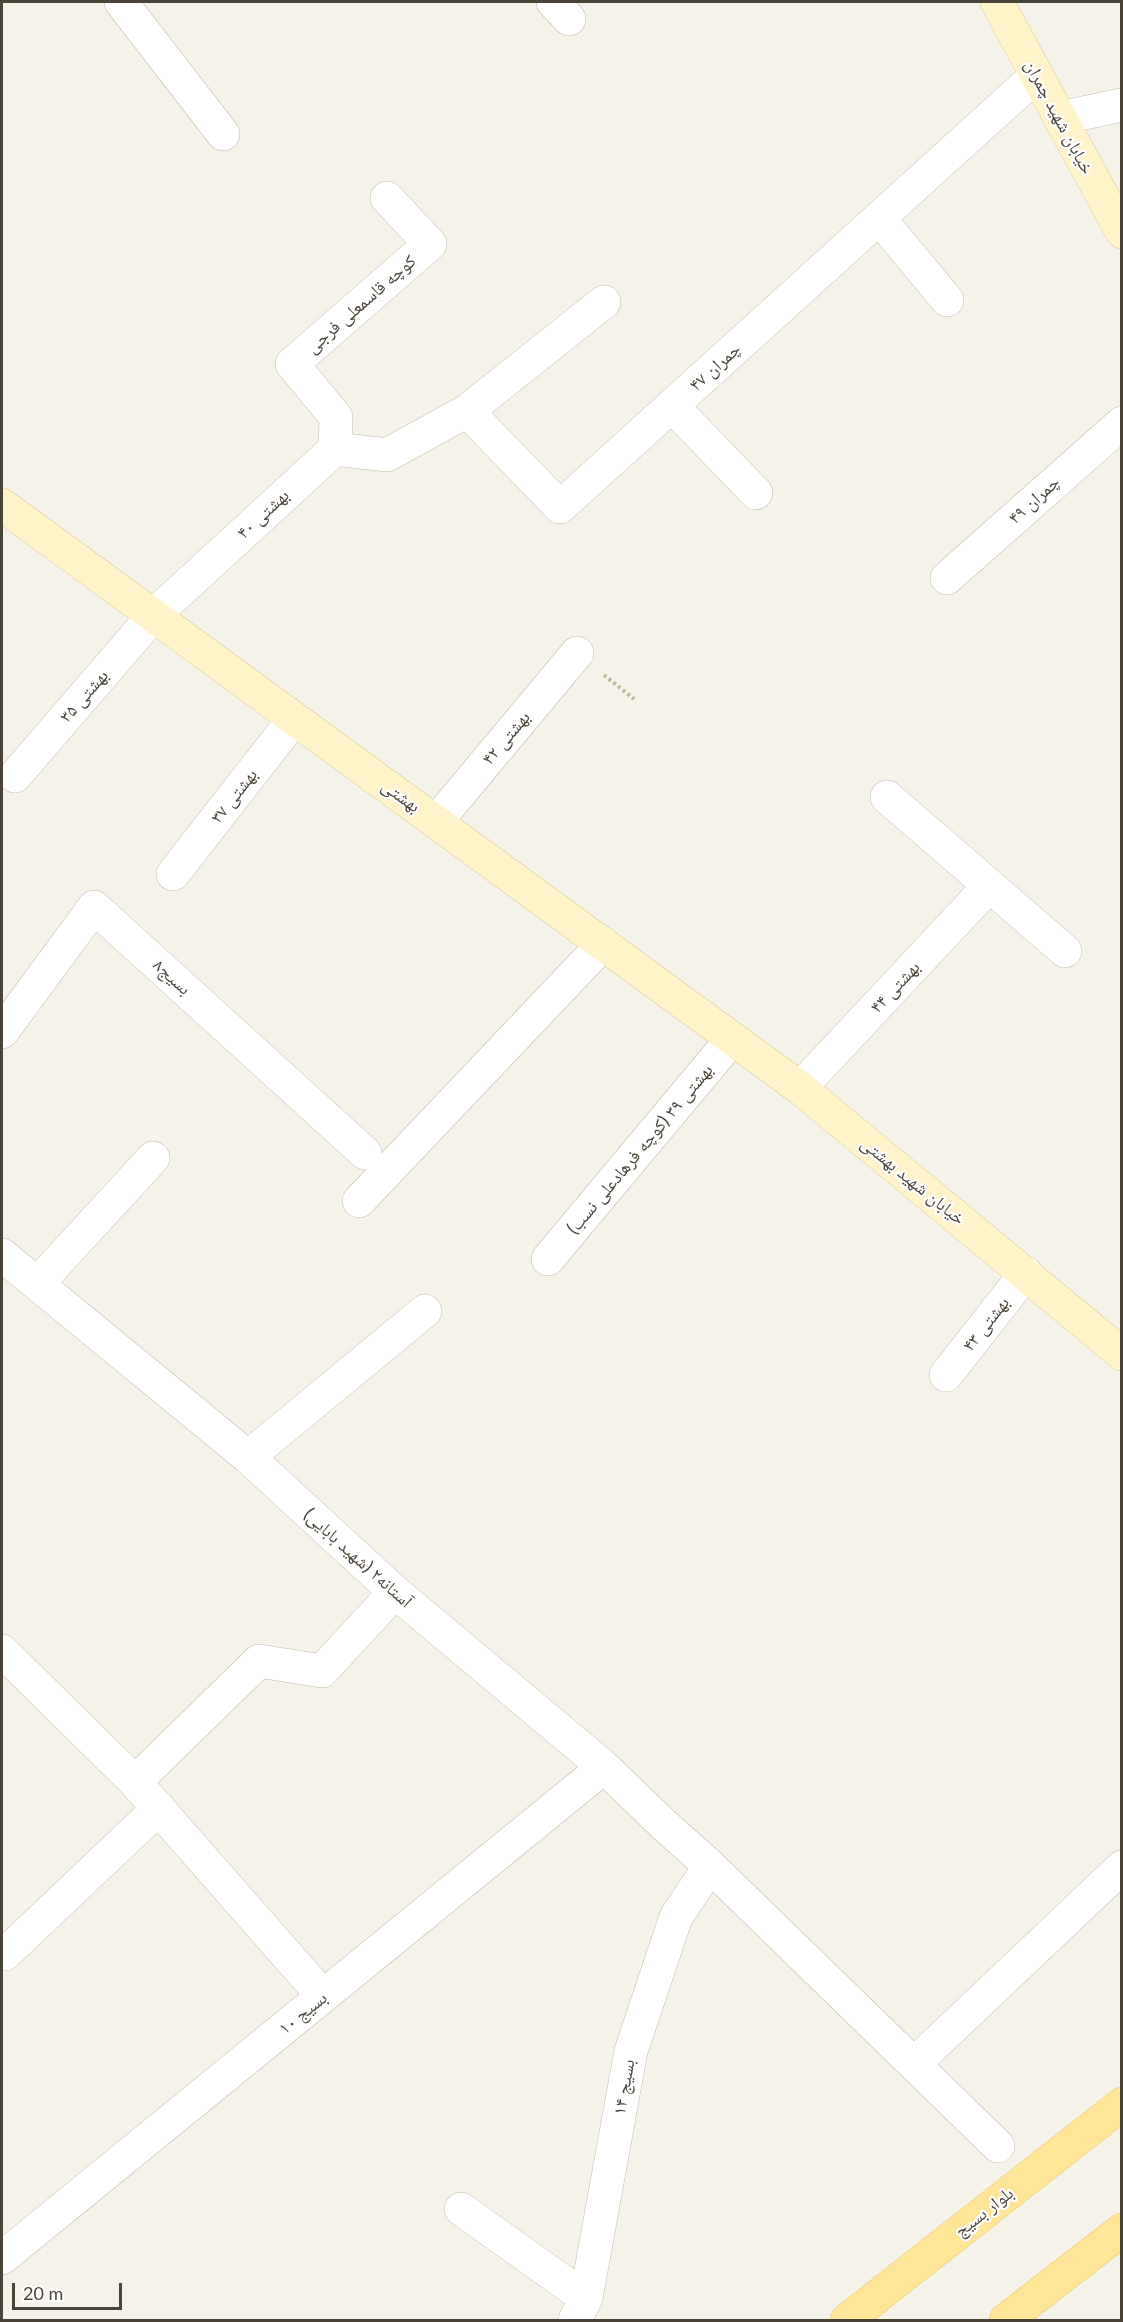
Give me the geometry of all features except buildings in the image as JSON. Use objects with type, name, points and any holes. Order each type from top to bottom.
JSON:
[{"type":"main road","name":"خیابان شهید چمران","points":[[997,2],[1122,232]]},
{"type":"main road","name":"بهشتی","points":[[2,505],[800,1088]]},
{"type":"main road","name":"خیابان شهید بهشتی","points":[[800,1088],[1122,1354]]},
{"type":"main road","name":"خیابان شهید بهشتی","points":[[1026,1274],[1122,1334]]},
{"type":"main road","name":"بلوار بسیج","points":[[847,2320],[1122,2104]]},
{"type":"main road","points":[[1006,2320],[1122,2229]]},
{"type":"street","points":[[121,2],[223,134]]},
{"type":"street","name":"چمران ۴۷","points":[[467,411],[560,507],[1036,75]]},
{"type":"street","points":[[1060,118],[1122,105]]},
{"type":"street","name":"کوچه قاسمعلی فرجی","points":[[335,449],[336,417],[292,364],[430,244],[387,198]]},
{"type":"street","points":[[879,218],[947,300]]},
{"type":"street","points":[[335,449],[387,455],[467,411],[604,302]]},
{"type":"street","points":[[672,406],[756,493]]},
{"type":"street","name":"چمران ۴۹","points":[[947,578],[1122,423]]},
{"type":"street","name":"بهشتی ۴۰","points":[[153,615],[335,449]]},
{"type":"street","name":"بهشتی ۳۵","points":[[15,776],[153,615]]},
{"type":"street","name":"بهشتی ۴۲","points":[[436,822],[577,653]]},
{"type":"street","name":"بهشتی ۳۷","points":[[173,874],[294,719]]},
{"type":"street","points":[[887,797],[1065,951]]},
{"type":"street","name":"بهشتی ۴۴","points":[[800,1088],[989,886]]},
{"type":"street","name":"بسیج۸","points":[[2,1032],[94,907],[365,1153]]},
{"type":"street","points":[[359,1201],[603,944]]},
{"type":"street","name":"بهشتی ۳۹ (کوچه فرهادعلی نسب)","points":[[548,1258],[732,1039]]},
{"type":"street","points":[[38,1283],[153,1158]]},
{"type":"street","name":"آستانه۲ (شهید بابایی)","points":[[2,1254],[248,1458],[395,1592],[604,1767],[710,1866],[998,2146]]},
{"type":"street","name":"بهشتی ۴۳","points":[[946,1375],[1026,1274]]},
{"type":"street","points":[[248,1458],[425,1311]]},
{"type":"street","points":[[135,1782],[259,1661],[322,1671],[395,1592]]},
{"type":"street","points":[[2,1651],[135,1782],[323,1996]]},
{"type":"street","name":"بسیج ۱۰","points":[[2,2258],[604,1767]]},
{"type":"street","points":[[5,1954],[159,1808]]},
{"type":"street","name":"بسیج ۱۴","points":[[581,2309],[631,2051],[676,1917],[710,1866]]},
{"type":"street","points":[[914,2064],[1122,1867]]},
{"type":"street","points":[[461,2209],[581,2309]]}]
